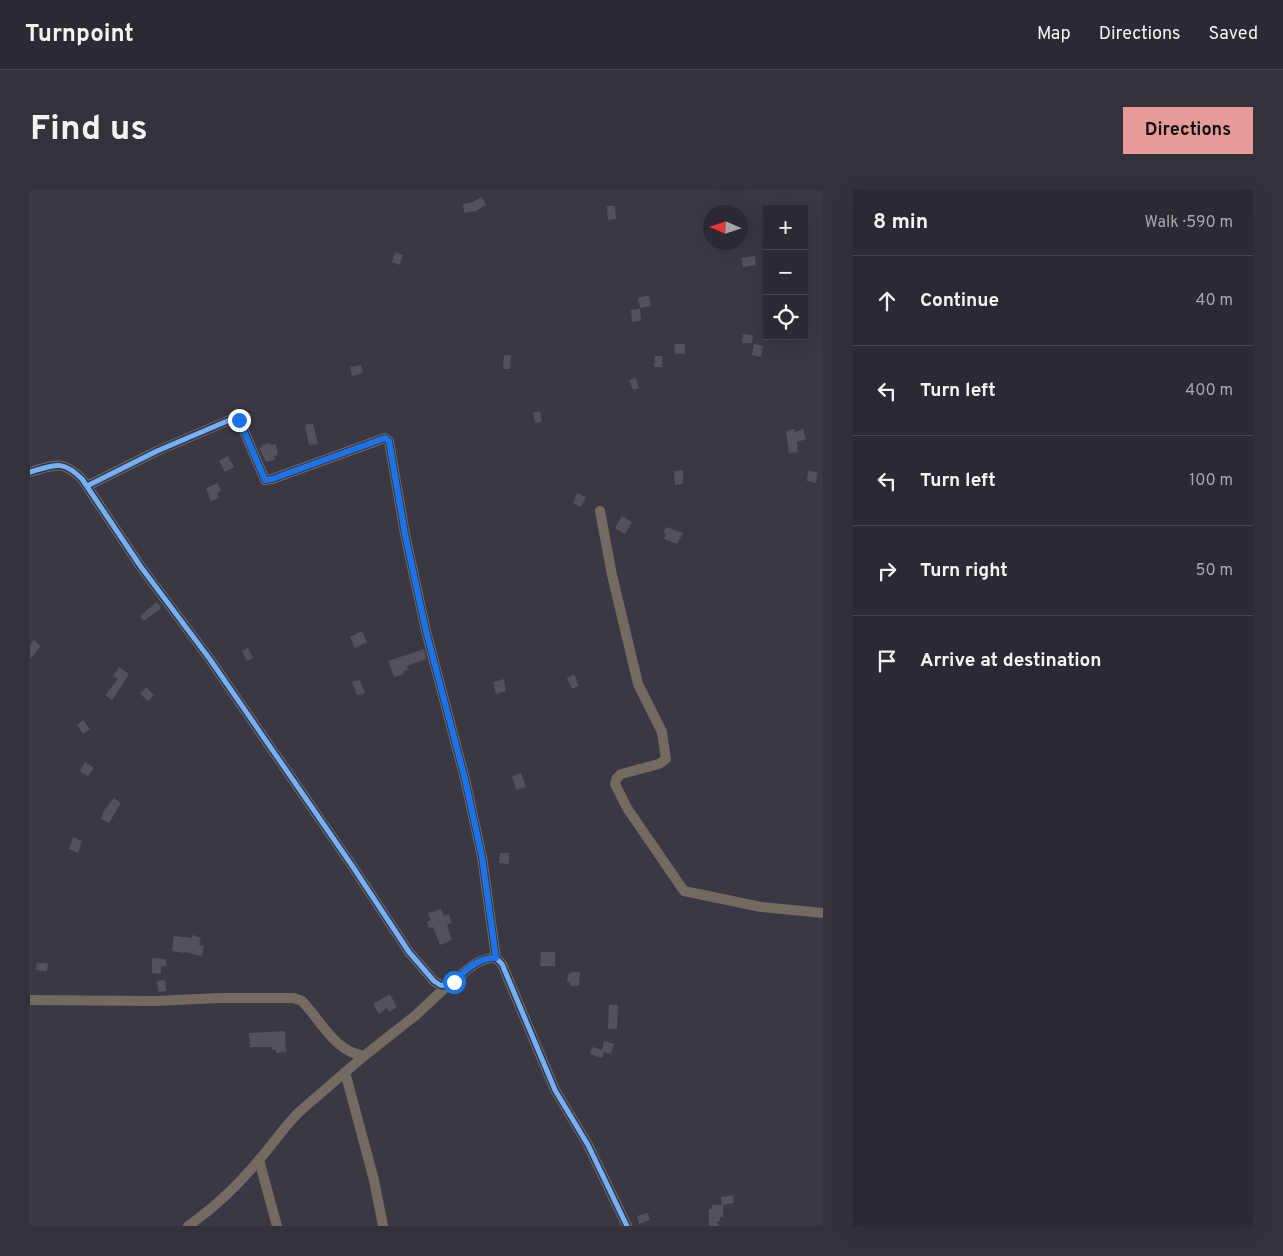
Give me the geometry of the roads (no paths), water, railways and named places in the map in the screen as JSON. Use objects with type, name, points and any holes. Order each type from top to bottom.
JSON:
[{"type":"street","points":[[87,486],[157,451],[232,419],[239,420],[265,480],[385,438],[389,441],[405,534],[426,631],[465,779],[482,857],[496,958],[508,975],[555,1090],[588,1145],[627,1226]]},
{"type":"street","points":[[30,472],[55,465],[65,465],[73,470],[87,486],[141,567],[209,658],[353,867],[409,952],[434,981],[440,985],[447,986]]},
{"type":"street","points":[[600,511],[612,575],[638,684],[662,732],[666,759],[658,764],[621,774],[617,778],[615,784],[627,808],[684,891],[761,907],[823,913]]},
{"type":"street","points":[[188,1226],[218,1201],[259,1160],[290,1122],[364,1056],[416,1015],[447,986],[480,962],[496,958]]},
{"type":"street","points":[[30,1000],[300,999],[341,1047],[354,1054],[364,1056]]},
{"type":"street","points":[[346,1072],[384,1226]]},
{"type":"street","points":[[259,1160],[276,1226]]}]
